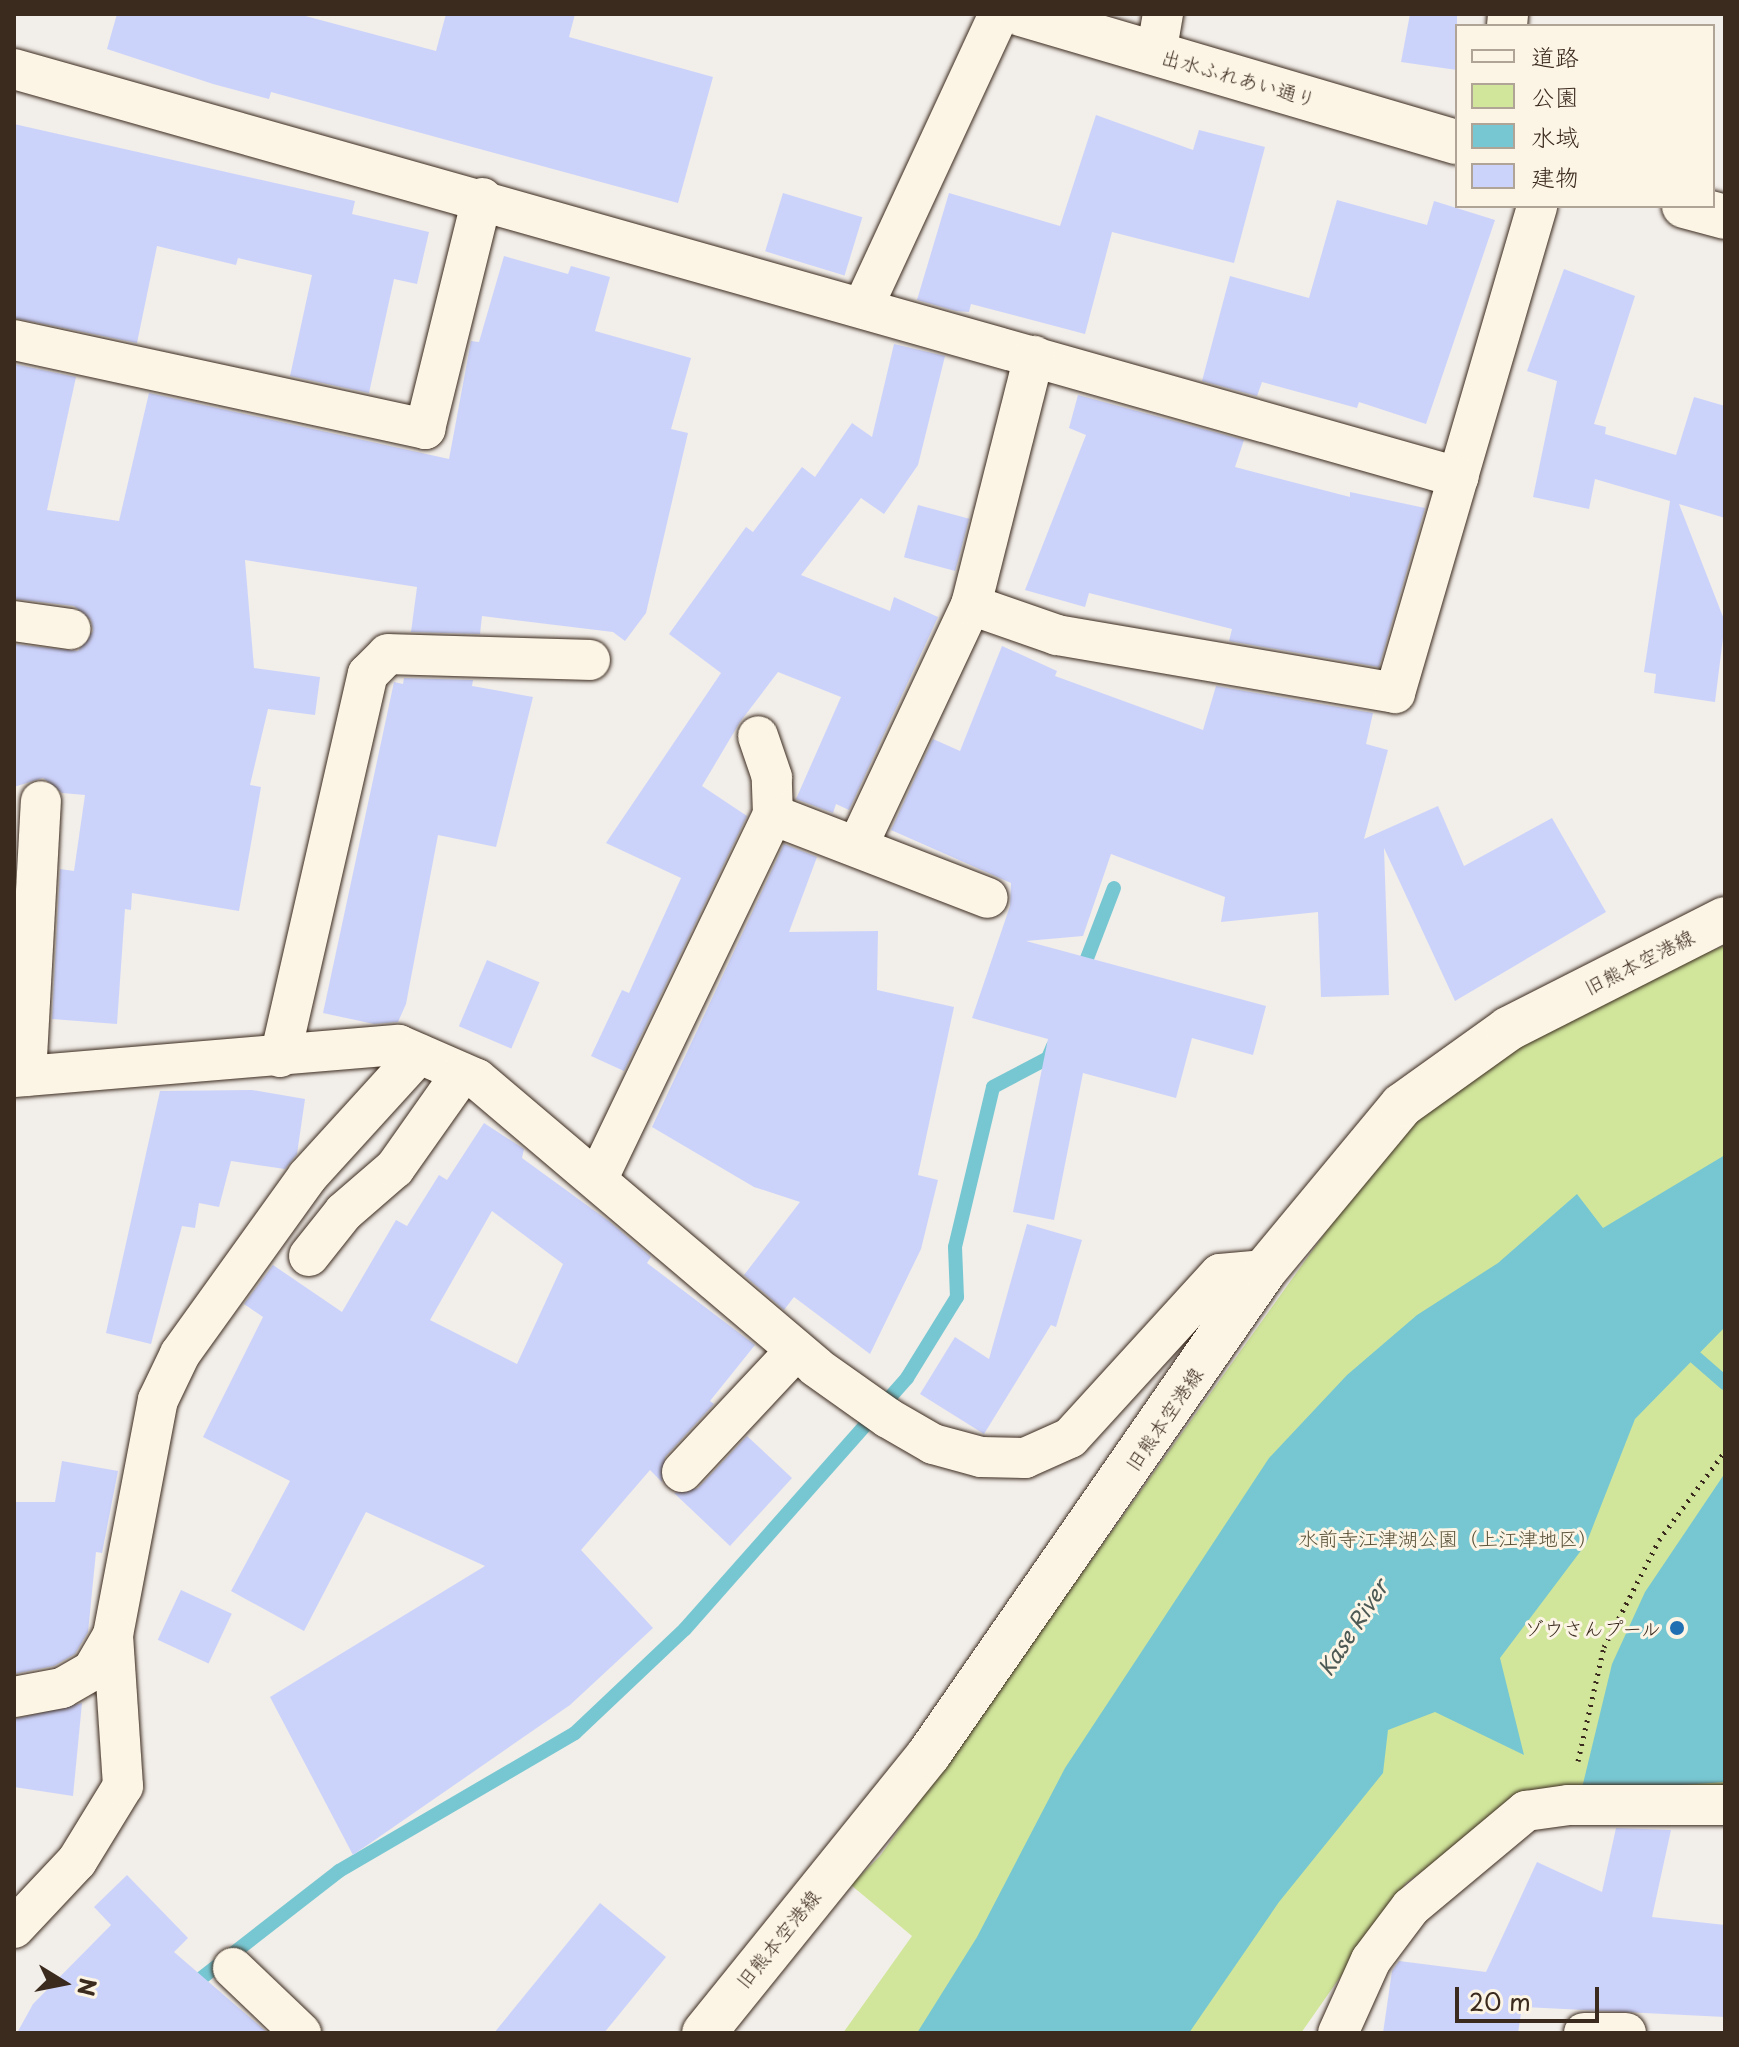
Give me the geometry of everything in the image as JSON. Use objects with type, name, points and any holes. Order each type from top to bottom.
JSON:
[{"type":"street","points":[[863,307],[999,14]]},
{"type":"street","name":"出水ふれあい通り","points":[[1021,14],[1160,34],[1455,141]]},
{"type":"street","points":[[14,69],[482,198],[1458,477]]},
{"type":"street","points":[[14,340],[425,429],[482,198]]},
{"type":"street","points":[[971,605],[1057,635],[1395,693],[1536,208]]},
{"type":"street","points":[[1691,208],[1725,217]]},
{"type":"street","points":[[858,845],[971,605],[1034,356]]},
{"type":"street","points":[[14,621],[70,629]]},
{"type":"street","points":[[280,1057],[368,674],[388,654],[590,660]]},
{"type":"street","points":[[597,1180],[773,815],[772,777],[758,736]]},
{"type":"street","points":[[41,801],[20,1077],[399,1045],[462,1073],[597,1180],[796,1350],[933,1444],[981,1457],[1025,1458],[1070,1438],[1220,1274],[1265,1270]]},
{"type":"street","points":[[773,815],[858,845],[988,898]]},
{"type":"street","name":"旧熊本空港線","points":[[704,2033],[929,1754],[1265,1270],[1402,1105],[1508,1029],[1725,919]]},
{"type":"street","points":[[14,1928],[77,1861],[123,1786],[113,1635],[158,1400],[180,1354],[307,1177],[419,1054]]},
{"type":"street","points":[[309,1256],[344,1212],[395,1168],[462,1073]]},
{"type":"street","points":[[682,1472],[796,1350]]},
{"type":"street","points":[[14,1697],[62,1688],[92,1671],[113,1635]]},
{"type":"street","points":[[1338,2033],[1371,1960],[1411,1907],[1526,1811],[1568,1805],[1725,1805]]},
{"type":"street","points":[[233,1968],[301,2033]]},
{"type":"street","points":[[1584,2033],[1626,2033]]},
{"type":"path","points":[[1568,1805],[1604,1647],[1659,1540],[1725,1451]]},
{"type":"green space","name":"水前寺江津湖公園（上江津地区）","points":[[1725,945],[1725,1785],[1506,1811],[1406,1883],[1301,2033],[843,2033],[912,1936],[851,1885],[880,1856],[1362,1181],[1439,1087],[1513,1036]]},
{"type":"water","name":"Kase River","points":[[1725,1155],[1725,1327],[1635,1419],[1586,1544],[1500,1658],[1524,1755],[1435,1712],[1388,1730],[1383,1773],[1279,1902],[1189,2033],[917,2033],[977,1937],[1065,1768],[1269,1458],[1347,1375],[1417,1315],[1498,1263],[1577,1194],[1603,1228]]},
{"type":"water","name":"ゾウさんプール","points":[[1725,1473],[1725,1782],[1581,1792],[1612,1664],[1645,1592]]},
{"type":"building","points":[[117,14],[298,14],[436,51],[446,14],[575,14],[569,37],[713,77],[678,203],[271,92],[269,99],[213,84],[107,49]]},
{"type":"building","points":[[1410,14],[1457,14],[1455,70],[1401,62]]},
{"type":"building","points":[[1096,115],[1193,150],[1199,130],[1265,147],[1234,263],[1112,232],[1085,334],[971,304],[969,312],[917,300],[949,193],[1060,226]]},
{"type":"building","points":[[14,124],[355,201],[352,214],[429,232],[417,284],[394,279],[369,393],[290,376],[312,275],[238,258],[236,265],[157,246],[137,343],[14,318]]},
{"type":"building","points":[[783,193],[862,217],[845,276],[765,251]]},
{"type":"building","points":[[1337,200],[1427,225],[1434,201],[1495,220],[1426,424],[1359,402],[1357,408],[1262,382],[1257,396],[1202,381],[1230,276],[1309,298]]},
{"type":"building","points":[[504,256],[568,274],[571,266],[610,277],[595,331],[691,358],[671,429],[688,433],[646,613],[625,641],[613,632],[482,616],[480,634],[411,632],[417,587],[245,560],[254,668],[320,677],[315,715],[268,709],[250,785],[261,787],[239,911],[132,893],[131,910],[125,909],[117,1024],[52,1019],[60,869],[74,871],[85,795],[62,793],[43,778],[14,787],[14,644],[78,651],[93,631],[91,620],[74,606],[14,599],[14,364],[76,377],[47,510],[119,521],[149,393],[449,459],[471,341],[479,342]]},
{"type":"building","points":[[1564,269],[1635,296],[1594,424],[1606,427],[1605,434],[1676,455],[1694,397],[1725,406],[1725,518],[1679,504],[1725,622],[1715,702],[1654,693],[1656,674],[1644,672],[1670,501],[1595,479],[1589,509],[1533,497],[1557,381],[1527,371]]},
{"type":"building","points":[[894,344],[945,356],[918,465],[884,514],[861,498],[801,575],[890,611],[894,597],[938,617],[849,810],[836,804],[833,813],[796,799],[841,697],[778,672],[740,722],[702,786],[747,816],[624,1071],[591,1056],[622,990],[629,993],[681,878],[606,843],[721,673],[669,634],[746,527],[753,532],[802,467],[815,477],[852,423],[872,437]]},
{"type":"building","points":[[1078,395],[1244,440],[1235,467],[1350,497],[1350,492],[1425,508],[1379,667],[1229,641],[1232,629],[1089,593],[1085,607],[1025,590],[1086,435],[1069,428]]},
{"type":"building","points":[[918,505],[969,519],[955,571],[904,557]]},
{"type":"building","points":[[1002,646],[1057,671],[1055,676],[1203,730],[1216,686],[1373,713],[1366,744],[1388,750],[1364,839],[1438,806],[1464,866],[1552,818],[1606,912],[1455,1001],[1384,848],[1389,995],[1321,997],[1318,912],[1221,922],[1225,897],[1111,854],[1083,936],[1026,941],[1266,1006],[1253,1055],[1192,1038],[1176,1098],[1083,1073],[1054,1220],[1013,1212],[1048,1039],[972,1018],[1010,906],[1011,883],[891,830],[933,739],[960,751]]},
{"type":"building","points":[[404,678],[473,680],[472,686],[533,697],[496,847],[438,835],[406,1004],[398,1022],[374,1024],[323,1013],[394,682],[403,684]]},
{"type":"building","points":[[784,844],[817,857],[789,932],[878,931],[877,990],[954,1007],[918,1175],[938,1180],[921,1249],[870,1354],[794,1297],[784,1310],[744,1275],[800,1202],[754,1187],[652,1127]]},
{"type":"building","points":[[487,960],[539,982],[511,1049],[459,1026]]},
{"type":"building","points":[[252,1090],[305,1099],[297,1154],[285,1169],[231,1161],[219,1207],[199,1203],[195,1228],[182,1226],[151,1344],[106,1333],[160,1091]]},
{"type":"building","points":[[484,1123],[524,1149],[522,1158],[610,1222],[651,1257],[647,1263],[755,1345],[710,1401],[714,1404],[665,1457],[662,1482],[650,1470],[581,1550],[653,1628],[570,1705],[353,1855],[270,1697],[485,1566],[366,1512],[304,1631],[231,1591],[290,1481],[203,1437],[263,1317],[244,1304],[273,1265],[342,1312],[396,1220],[407,1226],[439,1175],[447,1180]],"holes":[[[492,1211],[563,1264],[517,1364],[430,1320]]]},
{"type":"building","points":[[1027,1224],[1082,1240],[1056,1327],[1051,1325],[984,1434],[920,1394],[955,1337],[989,1359]]},
{"type":"building","points":[[747,1436],[792,1478],[730,1546],[674,1493],[698,1488]]},
{"type":"building","points":[[62,1461],[118,1471],[102,1553],[96,1552],[88,1632],[75,1654],[54,1666],[14,1674],[14,1502],[55,1502]]},
{"type":"building","points":[[181,1590],[232,1614],[209,1664],[158,1640]]},
{"type":"building","points":[[82,1703],[73,1796],[14,1787],[14,1719]]},
{"type":"building","points":[[1616,1828],[1671,1830],[1652,1917],[1725,1925],[1725,2017],[1522,2007],[1518,2033],[1383,2033],[1392,1971],[1399,1961],[1486,1972],[1537,1862],[1602,1892]]},
{"type":"building","points":[[127,1875],[188,1938],[174,1952],[268,2033],[17,2033],[33,2004],[111,1925],[94,1907]]},
{"type":"building","points":[[600,1903],[666,1957],[604,2033],[494,2033]]},
{"type":"waterway","points":[[1081,974],[1114,888]]},
{"type":"waterway","points":[[190,1987],[339,1871],[575,1733],[685,1629],[907,1378],[957,1297],[955,1247],[993,1087],[1048,1058],[1053,1046]]},
{"type":"waterway","points":[[1695,1357],[1725,1383]]},
{"type":"place","name":"ゾウさんプール","points":[[1677,1628]]}]
